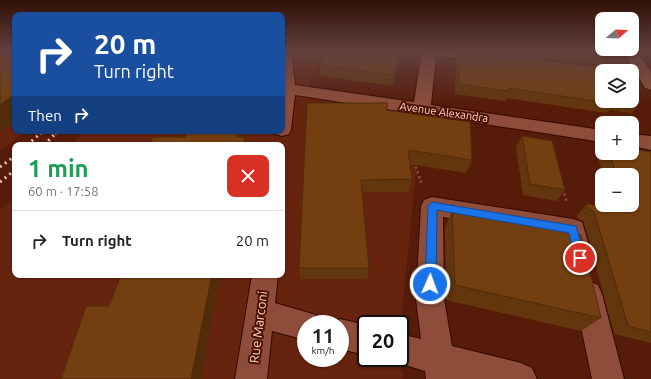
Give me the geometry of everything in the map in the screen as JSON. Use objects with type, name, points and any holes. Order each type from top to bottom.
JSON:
[{"type":"street","points":[[285,69],[287,89],[285,105]]},
{"type":"street","points":[[422,109],[428,69]]},
{"type":"street","points":[[638,69],[643,79]]},
{"type":"street","name":"Avenue Alexandra","points":[[287,89],[595,135]]},
{"type":"street","points":[[639,141],[651,143]]},
{"type":"street","points":[[441,369],[430,300],[432,206],[573,229],[608,379]]},
{"type":"street","name":"Rue Marconi","points":[[252,379],[265,278]]},
{"type":"street","points":[[260,314],[297,323]]},
{"type":"street","points":[[409,353],[441,369],[521,379]]},
{"type":"path","points":[[414,158],[416,172],[432,206]]},
{"type":"path","points":[[562,183],[573,229]]},
{"type":"shaded area","points":[[0,69],[12,69],[12,134],[23,134],[0,151]]},
{"type":"shaded area","points":[[285,69],[316,69],[306,92],[422,109],[402,315],[357,315],[357,367],[401,367],[403,379],[0,379],[0,209],[12,199],[12,278],[285,278],[285,142],[74,142],[80,134],[285,134]]},
{"type":"building","points":[[0,69],[12,69],[12,96],[0,105]]},
{"type":"building","points":[[347,69],[396,69],[394,75]]},
{"type":"building","points":[[459,69],[595,69],[595,101],[509,88],[509,91],[459,84]]},
{"type":"building","points":[[307,103],[388,103],[386,110],[470,122],[472,160],[408,150],[412,179],[361,180],[369,268],[299,268]]},
{"type":"building","points":[[186,134],[238,134],[237,137],[245,137],[244,142],[150,142],[153,137],[185,137]]},
{"type":"building","points":[[522,136],[552,141],[565,190],[530,184]]},
{"type":"building","points":[[639,150],[651,152],[651,332],[628,326],[596,218],[593,211],[588,209],[587,204],[595,205],[595,212],[639,212],[639,168],[614,168],[612,160],[639,160]]},
{"type":"building","points":[[452,210],[581,235],[601,318],[455,285]]},
{"type":"building","points":[[120,278],[211,278],[191,379],[61,379],[86,306],[109,306]]},
{"type":"railway","points":[[30,142],[40,134]]},
{"type":"railway","points":[[47,142],[55,134]]},
{"type":"railway","points":[[0,167],[12,158]]},
{"type":"railway","points":[[0,182],[12,172]]},
{"type":"route","points":[[430,284],[432,206],[573,229],[580,258]]}]
